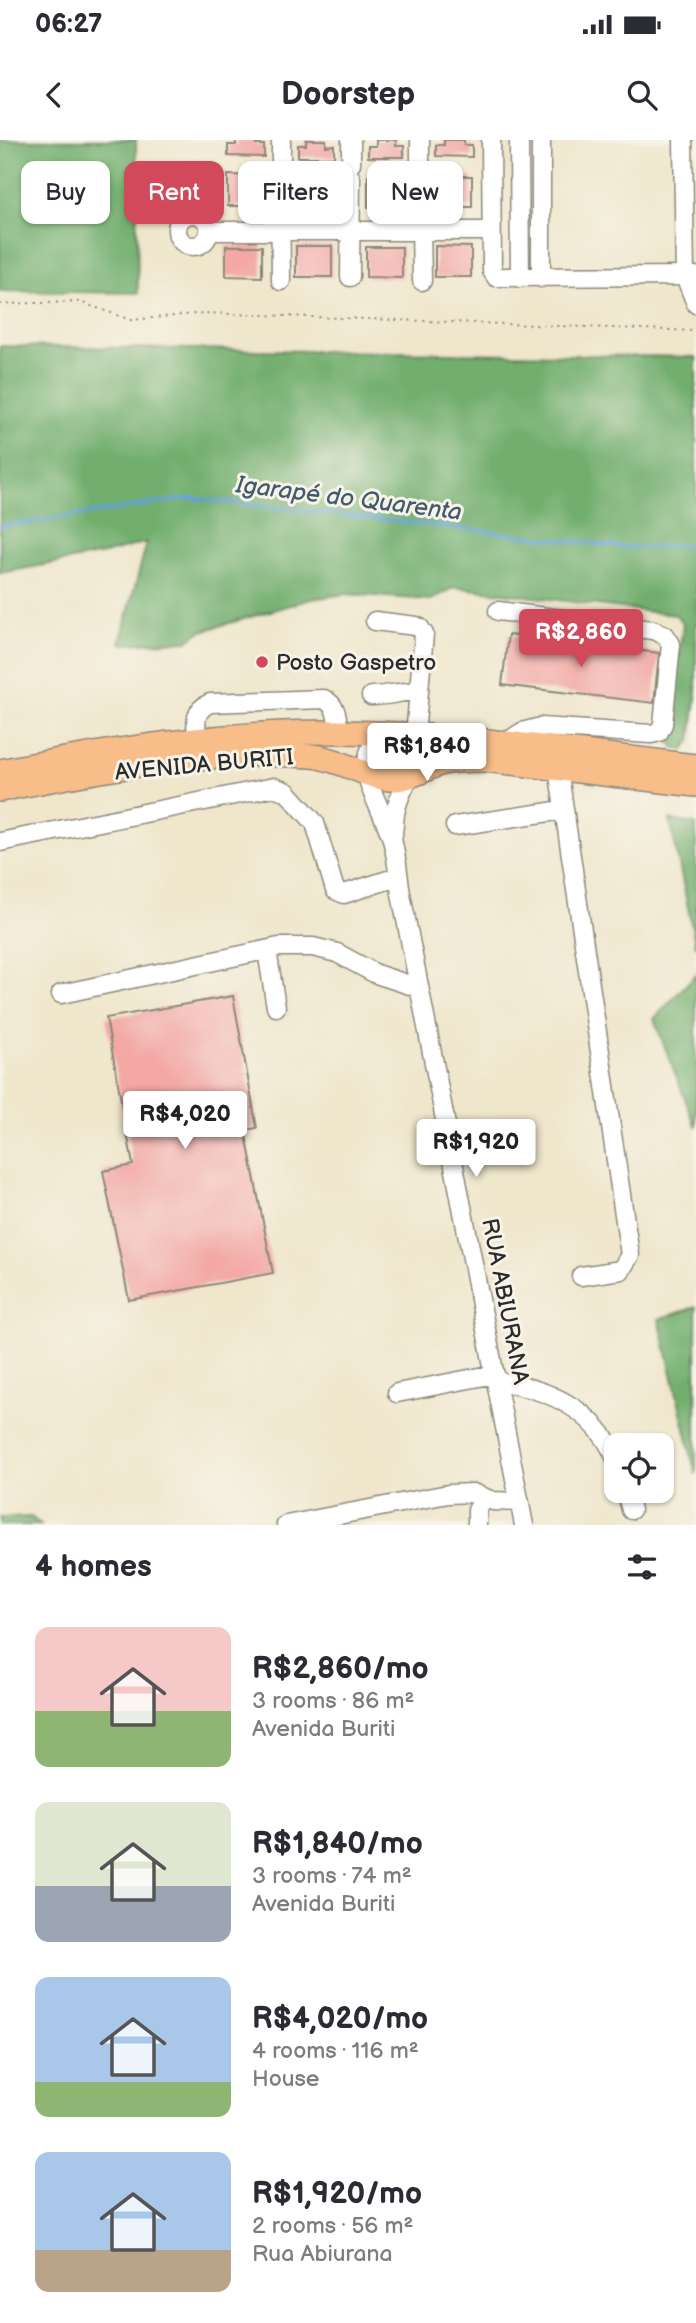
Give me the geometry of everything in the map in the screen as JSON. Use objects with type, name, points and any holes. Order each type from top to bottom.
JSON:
[{"type":"main road","name":"AVENIDA BURITI","points":[[0,771],[108,751],[197,740],[339,732],[504,744],[695,769]]},
{"type":"main road","name":"AVENIDA BURITI","points":[[0,790],[65,777],[177,761],[258,755],[322,757],[382,778],[398,779],[442,763],[463,760],[558,768],[695,769]]},
{"type":"street","points":[[281,140],[281,281]]},
{"type":"street","points":[[350,276],[351,140]]},
{"type":"street","points":[[420,140],[422,281]]},
{"type":"street","points":[[541,140],[541,278]]},
{"type":"street","points":[[682,140],[689,159],[690,276],[696,304]]},
{"type":"street","points":[[520,278],[519,149],[491,149],[494,276],[499,278],[520,278],[541,278],[690,276]]},
{"type":"street","points":[[491,184],[519,184]]},
{"type":"street","points":[[210,231],[491,231]]},
{"type":"street","points":[[498,611],[653,630],[665,635],[671,644],[663,724],[659,732],[651,734],[541,727],[522,732],[504,744]]},
{"type":"street","name":"RUA ABIURANA","points":[[374,621],[416,626],[424,635],[419,691],[410,736],[415,756],[410,776],[397,804],[392,839]]},
{"type":"street","points":[[371,696],[419,691]]},
{"type":"street","points":[[197,740],[197,714],[204,705],[210,703],[324,699],[333,705],[339,732]]},
{"type":"street","points":[[366,772],[369,751],[380,734]]},
{"type":"street","points":[[558,768],[630,1255],[621,1270],[581,1276]]},
{"type":"street","name":"RUA ABIURANA","points":[[366,772],[392,839],[397,877],[524,1525]]},
{"type":"street","points":[[0,842],[274,787],[287,792],[316,822],[335,890],[345,894],[397,877]]},
{"type":"street","points":[[455,826],[563,810]]},
{"type":"street","points":[[61,994],[279,947],[313,947],[337,953],[391,980],[419,988]]},
{"type":"street","points":[[267,950],[276,1007]]},
{"type":"street","points":[[397,1393],[496,1378],[566,1402],[586,1416],[604,1438]]},
{"type":"street","points":[[286,1525],[447,1494],[473,1493],[493,1501],[520,1502]]},
{"type":"street","points":[[477,1525],[477,1510],[485,1498]]},
{"type":"street","points":[[629,1503],[631,1510]]},
{"type":"path","points":[[0,303],[80,302],[131,320],[205,313],[696,331]]},
{"type":"green space","points":[[0,140],[136,140],[136,161],[124,161],[124,224],[137,224],[138,293],[0,291]]},
{"type":"green space","points":[[0,346],[696,357],[696,696],[691,741],[684,749],[675,748],[668,739],[683,624],[676,615],[455,587],[431,600],[345,594],[311,599],[199,632],[187,641],[123,644],[120,642],[147,542],[104,554],[0,573]]},
{"type":"green space","points":[[670,820],[696,824],[696,947]]},
{"type":"green space","points":[[696,974],[696,1127],[654,1019]]},
{"type":"green space","points":[[696,1307],[696,1475],[659,1319]]},
{"type":"green space","points":[[31,1517],[41,1525],[0,1525],[0,1518]]},
{"type":"building","points":[[236,140],[256,140],[256,145],[264,145],[264,157],[228,156],[228,145],[236,145]]},
{"type":"building","points":[[306,140],[326,140],[326,146],[334,145],[334,157],[298,157],[298,145],[306,145]]},
{"type":"building","points":[[376,140],[396,140],[396,146],[404,146],[404,157],[368,157],[368,146],[376,146]]},
{"type":"building","points":[[444,140],[464,140],[464,145],[472,145],[472,157],[436,156],[436,145],[444,145]]},
{"type":"building","points":[[228,175],[238,175],[238,206],[228,206]]},
{"type":"building","points":[[463,176],[472,176],[472,207],[463,207]]},
{"type":"building","points":[[226,246],[262,246],[262,277],[226,276]]},
{"type":"building","points":[[296,246],[332,246],[332,277],[296,277]]},
{"type":"building","points":[[435,246],[471,247],[471,277],[435,277]]},
{"type":"building","points":[[366,247],[402,247],[402,278],[366,277]]},
{"type":"building","points":[[508,635],[659,653],[654,703],[502,685]]},
{"type":"building","points":[[233,996],[257,1128],[245,1130],[273,1273],[129,1300],[103,1171],[133,1165],[106,1018]]},
{"type":"waterway","name":"Igarapé do Quarenta","points":[[0,527],[192,498],[632,548],[696,545]]},
{"type":"place","name":"Posto Gaspetro","points":[[262,662]]}]
